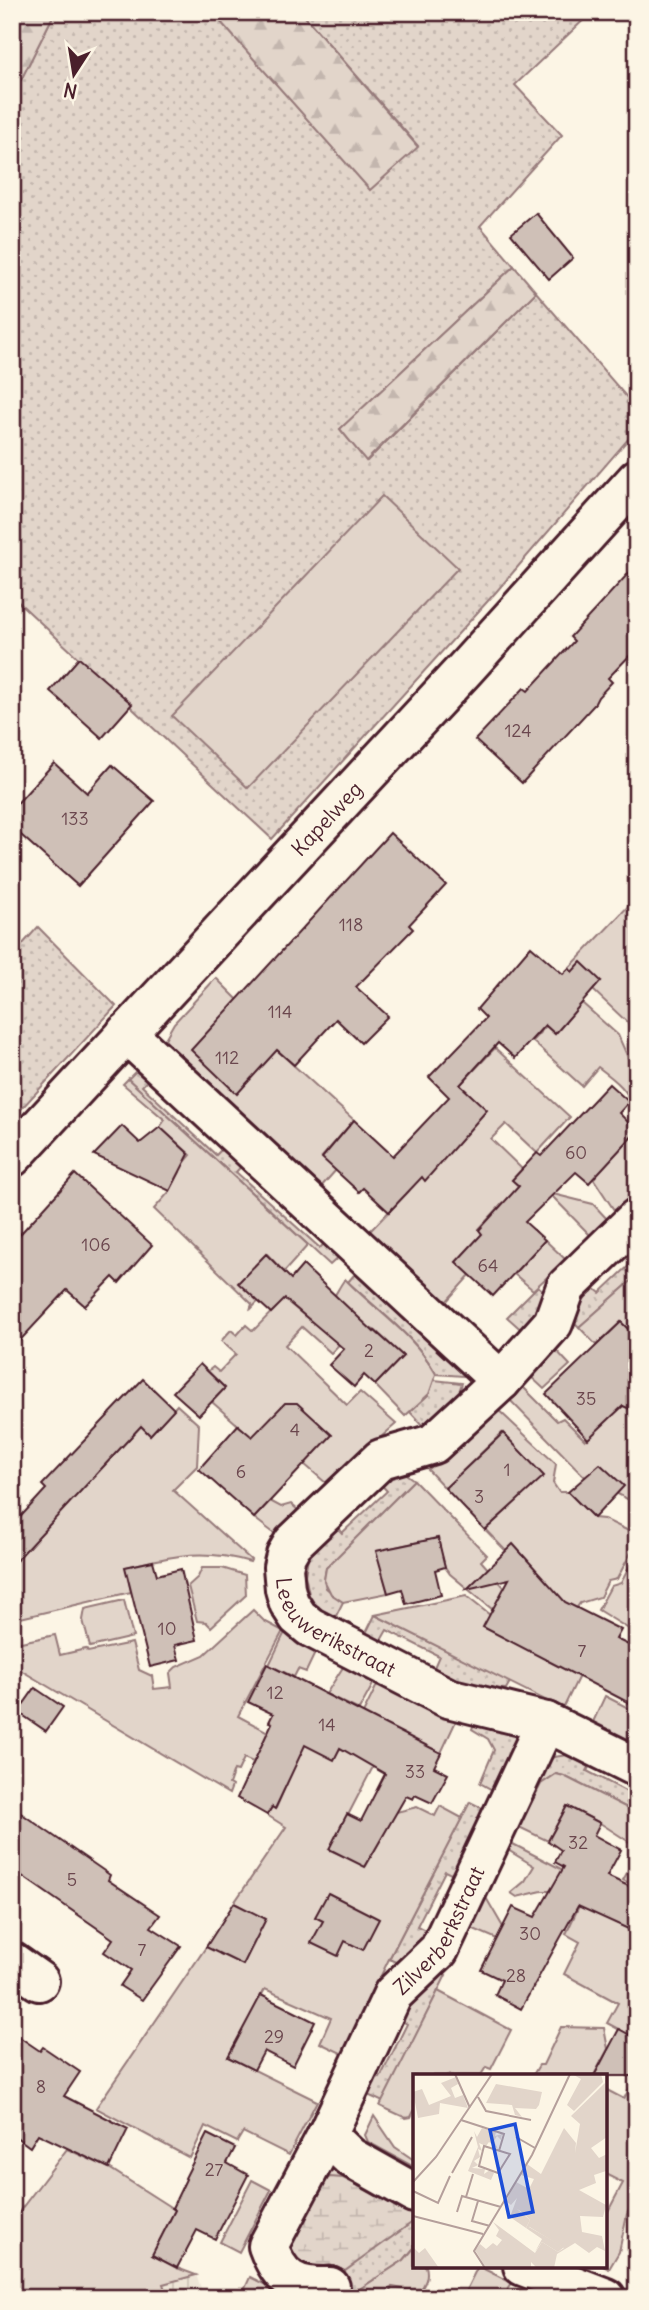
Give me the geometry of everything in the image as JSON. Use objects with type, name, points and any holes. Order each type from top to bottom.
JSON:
[{"type":"street","name":"Kapelweg","points":[[12,1157],[465,669],[637,479]]},
{"type":"street","points":[[126,1033],[501,1381]]},
{"type":"street","name":"Leeuwerikstraat","points":[[637,1218],[566,1287],[554,1323],[501,1381],[433,1444],[380,1459],[300,1534],[286,1555],[283,1567],[289,1603],[298,1617],[310,1627],[448,1698],[546,1722],[637,1767]]},
{"type":"street","name":"Zilverberkstraat","points":[[330,2287],[307,2288],[287,2278],[275,2265],[268,2246],[327,2135],[393,1994],[439,1951],[546,1722]]},
{"type":"street","points":[[327,2135],[350,2157],[413,2192]]},
{"type":"street","points":[[528,2268],[606,2298]]},
{"type":"shaded area","points":[[196,2275],[203,2293],[190,2298],[168,2298],[163,2285]]},
{"type":"green space","points":[[12,12],[55,12],[21,80],[12,74]]},
{"type":"green space","points":[[55,12],[212,12],[370,189],[418,146],[301,12],[592,12],[515,85],[562,135],[480,226],[514,266],[340,429],[367,461],[536,292],[637,409],[637,429],[496,592],[272,839],[12,596],[12,74],[21,79]]},
{"type":"green space","points":[[212,12],[301,12],[418,147],[370,190]]},
{"type":"green space","points":[[514,266],[536,292],[366,461],[340,429]]},
{"type":"green space","points":[[382,496],[458,568],[248,788],[172,716]]},
{"type":"green space","points":[[637,897],[637,1042],[628,1023],[593,990],[601,981],[572,972],[569,968]]},
{"type":"green space","points":[[38,927],[116,1006],[12,1119],[12,956]]},
{"type":"green space","points":[[216,978],[238,1000],[269,1043],[354,1120],[322,1157],[336,1170],[320,1188],[162,1044],[174,1023]]},
{"type":"green space","points":[[582,1003],[618,1035],[637,1078],[637,1112],[621,1086],[598,1067],[582,1086],[532,1041],[546,1026],[555,1034]]},
{"type":"green space","points":[[495,1048],[570,1117],[537,1153],[506,1124],[491,1139],[522,1169],[512,1180],[535,1202],[515,1213],[503,1203],[479,1229],[482,1234],[456,1262],[470,1275],[445,1303],[369,1232],[409,1191],[383,1167],[416,1172],[425,1180],[485,1109],[460,1085]]},
{"type":"green space","points":[[138,1069],[150,1078],[142,1086],[216,1155],[226,1145],[244,1163],[236,1172],[320,1248],[328,1239],[343,1253],[330,1265],[128,1079]]},
{"type":"green space","points":[[128,1079],[308,1245],[284,1272],[267,1254],[251,1270],[270,1289],[250,1310],[252,1304],[154,1209],[170,1191],[180,1172],[178,1170],[191,1155],[160,1127],[165,1120],[123,1084]]},
{"type":"green space","points":[[636,1132],[637,1193],[616,1213],[593,1178]]},
{"type":"green space","points":[[549,1193],[593,1204],[608,1220],[591,1236]]},
{"type":"green space","points":[[545,1240],[566,1260],[533,1290],[514,1274]]},
{"type":"green space","points":[[637,1258],[637,1276],[579,1327],[570,1318],[587,1282],[600,1293]]},
{"type":"green space","points":[[360,1268],[462,1369],[463,1376],[436,1374],[407,1336],[348,1282]]},
{"type":"green space","points":[[637,1276],[637,1338],[621,1322],[596,1345],[579,1327]]},
{"type":"green space","points":[[345,1279],[406,1335],[436,1374],[429,1394],[405,1416],[375,1385],[403,1356],[376,1331],[326,1307]]},
{"type":"green space","points":[[538,1286],[550,1298],[526,1334],[507,1317]]},
{"type":"green space","points":[[284,1299],[312,1322],[348,1335],[331,1353],[302,1327],[285,1345],[347,1405],[360,1392],[396,1424],[327,1484],[304,1464],[331,1435],[292,1403],[286,1403],[270,1419],[255,1440],[212,1402],[225,1388],[208,1371],[213,1367],[219,1372],[236,1354],[221,1341],[231,1330],[237,1335],[246,1325],[253,1331]]},
{"type":"green space","points":[[555,1349],[570,1365],[544,1389],[529,1375]]},
{"type":"green space","points":[[434,1380],[462,1383],[458,1395],[425,1428],[410,1412],[429,1394]]},
{"type":"green space","points":[[519,1383],[557,1421],[563,1418],[585,1440],[625,1402],[637,1412],[637,1504],[585,1477],[506,1396]]},
{"type":"green space","points":[[177,1405],[199,1425],[197,1466],[173,1490],[251,1560],[250,1562],[217,1555],[188,1555],[126,1567],[131,1592],[12,1620],[12,1565],[141,1426],[150,1435]]},
{"type":"green space","points":[[495,1407],[556,1464],[553,1483],[559,1492],[568,1492],[594,1518],[604,1519],[637,1535],[637,1541],[617,1579],[608,1581],[600,1597],[580,1603],[566,1623],[548,1661],[579,1676],[563,1709],[375,1615],[466,1596],[490,1615],[493,1610],[445,1567],[437,1538],[377,1551],[388,1593],[343,1602],[331,1594],[324,1580],[326,1568],[414,1480],[487,1555],[481,1561],[511,1595],[506,1551],[474,1518],[490,1526],[539,1480],[531,1463],[502,1433],[445,1488],[428,1470]]},
{"type":"green space","points":[[399,1469],[414,1480],[326,1568],[326,1588],[343,1602],[333,1622],[316,1608],[310,1599],[305,1575],[309,1551],[333,1523],[342,1533],[387,1491],[378,1481]]},
{"type":"green space","points":[[270,1501],[281,1507],[291,1504],[298,1510],[275,1534],[254,1518]]},
{"type":"green space","points":[[636,1554],[637,1634],[598,1610],[611,1586],[621,1583]]},
{"type":"green space","points":[[202,1568],[222,1568],[245,1575],[246,1595],[211,1627],[206,1622],[197,1621],[188,1586],[198,1577]]},
{"type":"green space","points":[[124,1600],[133,1637],[90,1647],[83,1620],[85,1609]]},
{"type":"green space","points":[[253,1610],[264,1621],[283,1631],[238,1716],[272,1734],[253,1762],[244,1758],[238,1771],[234,1770],[229,1794],[12,1665],[12,1627],[16,1643],[55,1635],[60,1655],[132,1643],[139,1670],[152,1676],[154,1689],[172,1687],[170,1673],[176,1667],[204,1655]]},
{"type":"green space","points":[[375,1615],[510,1682],[506,1689],[463,1687],[432,1672],[439,1656],[387,1630],[379,1644],[364,1637]]},
{"type":"green space","points":[[285,1632],[317,1649],[306,1672],[298,1669],[294,1677],[269,1665]]},
{"type":"green space","points":[[345,1664],[376,1679],[359,1710],[326,1694]]},
{"type":"green space","points":[[379,1681],[456,1721],[441,1753],[405,1736],[375,1763],[330,1850],[366,1866],[396,1812],[417,1807],[435,1816],[440,1806],[462,1818],[343,2054],[320,2043],[331,2018],[265,1989],[228,2057],[317,2101],[289,2155],[243,2132],[237,2142],[205,2126],[190,2158],[96,2108],[217,1931],[220,1954],[243,1965],[264,1919],[234,1903],[286,1827],[267,1815],[272,1807],[276,1808],[287,1783],[291,1733],[345,1750]]},
{"type":"green space","points":[[605,1696],[634,1711],[637,1710],[637,1747],[592,1724]]},
{"type":"green space","points":[[477,1716],[514,1730],[518,1745],[498,1793],[480,1783],[494,1750],[488,1739],[472,1729]]},
{"type":"green space","points":[[574,1754],[593,1760],[587,1771],[637,1797],[637,1813],[556,1774],[541,1784],[529,1808],[522,1804],[548,1761],[554,1757]]},
{"type":"green space","points":[[556,1774],[637,1813],[637,1847],[567,1806],[548,1841],[519,1827],[541,1784]]},
{"type":"green space","points":[[470,1802],[490,1812],[457,1877],[445,1871],[417,1926],[429,1932],[400,1964],[389,1959]]},
{"type":"green space","points":[[511,1843],[623,1901],[614,1922],[637,1933],[637,2039],[607,2023],[618,2003],[564,1974],[580,1942],[566,1934],[586,1891],[542,1891],[517,1897],[511,1893],[525,1881],[534,1866],[508,1850]]},
{"type":"green space","points":[[637,1855],[637,1887],[623,1880]]},
{"type":"green space","points":[[485,1896],[503,1927],[497,1939],[469,1927]]},
{"type":"green space","points":[[432,1968],[446,1975],[383,2102],[359,2091],[368,2073],[380,2078],[407,2024],[397,2018]]},
{"type":"green space","points":[[438,1991],[511,2030],[491,2069],[486,2067],[482,2074],[413,2074],[411,2117],[406,2118],[380,2106]]},
{"type":"green space","points":[[561,2027],[604,2028],[608,2049],[595,2074],[534,2074],[539,2065],[543,2065]]},
{"type":"green space","points":[[637,2073],[637,2194],[627,2214],[619,2252],[609,2269],[607,2213],[623,2183],[607,2175],[607,2090],[624,2099]]},
{"type":"green space","points":[[374,2116],[395,2147],[413,2159],[413,2166],[368,2142],[365,2135]]},
{"type":"green space","points":[[67,2149],[109,2168],[175,2210],[152,2255],[196,2275],[163,2284],[168,2298],[30,2298],[12,2287],[12,2221]]},
{"type":"green space","points":[[329,2170],[340,2170],[413,2207],[413,2249],[404,2260],[346,2298],[282,2244]]},
{"type":"green space","points":[[330,2177],[343,2178],[413,2213],[413,2222],[345,2271],[330,2265],[312,2268],[295,2262],[289,2248],[317,2184]]},
{"type":"green space","points":[[252,2180],[271,2190],[239,2252],[220,2242]]},
{"type":"green space","points":[[413,2249],[413,2268],[426,2268],[426,2280],[419,2292],[392,2287],[387,2298],[346,2298],[404,2260]]},
{"type":"green space","points":[[477,2268],[512,2283],[502,2298],[481,2298],[466,2290]]},
{"type":"green space","points":[[250,2277],[292,2298],[252,2298],[243,2293]]},
{"type":"building","points":[[536,213],[573,258],[549,279],[511,234]]},
{"type":"building","points":[[637,564],[637,648],[608,678],[612,682],[594,705],[522,783],[475,740],[524,688],[528,691],[574,641],[570,637]]},
{"type":"building","points":[[79,658],[132,704],[102,738],[50,691]]},
{"type":"building","points":[[54,763],[87,793],[112,765],[154,801],[78,886],[12,827],[12,809]]},
{"type":"building","points":[[390,833],[446,885],[409,925],[413,929],[356,987],[388,1016],[361,1043],[336,1019],[294,1065],[277,1050],[237,1094],[191,1050]]},
{"type":"building","points":[[531,946],[563,974],[569,968],[572,972],[581,962],[601,981],[555,1034],[545,1025],[515,1058],[498,1043],[460,1085],[487,1110],[425,1181],[422,1177],[389,1212],[363,1188],[359,1192],[322,1158],[354,1120],[393,1156],[449,1097],[429,1077],[486,1018],[477,1009]]},
{"type":"building","points":[[609,1084],[629,1102],[619,1113],[637,1131],[589,1183],[576,1172],[525,1222],[545,1240],[493,1296],[456,1262],[482,1234],[479,1230],[519,1186],[512,1180],[537,1153],[541,1156]]},
{"type":"building","points":[[122,1126],[140,1143],[160,1127],[189,1154],[170,1191],[94,1155]]},
{"type":"building","points":[[75,1174],[152,1245],[119,1283],[113,1277],[85,1306],[67,1290],[12,1349],[12,1243]]},
{"type":"building","points":[[266,1254],[291,1279],[303,1265],[403,1356],[375,1385],[364,1375],[354,1387],[329,1365],[344,1349],[285,1299],[271,1313],[238,1283]]},
{"type":"building","points":[[621,1322],[637,1338],[637,1412],[623,1406],[588,1439],[546,1394]]},
{"type":"building","points":[[200,1364],[225,1388],[199,1415],[173,1392]]},
{"type":"building","points":[[143,1379],[174,1409],[150,1435],[141,1426],[12,1565],[12,1526],[46,1489],[42,1485]]},
{"type":"building","points":[[285,1403],[297,1403],[332,1435],[254,1518],[199,1469],[238,1425],[252,1437]]},
{"type":"building","points":[[503,1433],[544,1476],[485,1530],[445,1488]]},
{"type":"building","points":[[600,1464],[624,1486],[594,1518],[568,1492]]},
{"type":"building","points":[[438,1538],[445,1567],[435,1570],[441,1595],[406,1604],[402,1589],[388,1593],[376,1551]]},
{"type":"building","points":[[513,1544],[565,1602],[621,1630],[616,1639],[637,1649],[637,1707],[483,1627],[509,1579],[467,1589]]},
{"type":"building","points":[[153,1561],[157,1575],[181,1569],[197,1640],[175,1645],[179,1660],[150,1667],[125,1567]]},
{"type":"building","points":[[267,1664],[441,1753],[434,1767],[448,1774],[432,1803],[415,1795],[413,1799],[406,1796],[365,1867],[329,1849],[347,1814],[361,1821],[385,1774],[340,1748],[334,1760],[305,1745],[275,1809],[272,1807],[267,1815],[237,1798],[272,1723],[269,1722],[273,1714],[248,1702]]},
{"type":"building","points":[[35,1688],[63,1707],[46,1731],[18,1712]]},
{"type":"building","points":[[567,1806],[600,1823],[594,1835],[621,1850],[607,1876],[637,1890],[637,1933],[578,1906],[521,2009],[495,1995],[502,1980],[481,1970],[513,1907],[535,1917],[564,1867],[555,1862],[561,1850],[548,1841]]},
{"type":"building","points":[[12,1807],[110,1875],[108,1880],[160,1915],[151,1927],[181,1946],[142,2000],[120,1986],[131,1970],[104,1952],[113,1939],[12,1869]]},
{"type":"building","points":[[328,1893],[379,1919],[363,1950],[345,1941],[338,1956],[311,1943],[323,1921],[315,1917]]},
{"type":"building","points":[[234,1903],[266,1919],[243,1965],[206,1947]]},
{"type":"building","points":[[261,1995],[315,2022],[293,2066],[264,2051],[254,2070],[228,2057]]},
{"type":"building","points":[[619,2029],[637,2039],[637,2076],[595,2074]]},
{"type":"building","points":[[12,2032],[40,2051],[43,2047],[80,2072],[64,2096],[128,2129],[109,2168],[38,2134],[30,2147],[12,2134]]},
{"type":"building","points":[[207,2134],[235,2148],[227,2163],[248,2175],[215,2239],[197,2230],[177,2268],[152,2255],[175,2210],[172,2208]]}]
